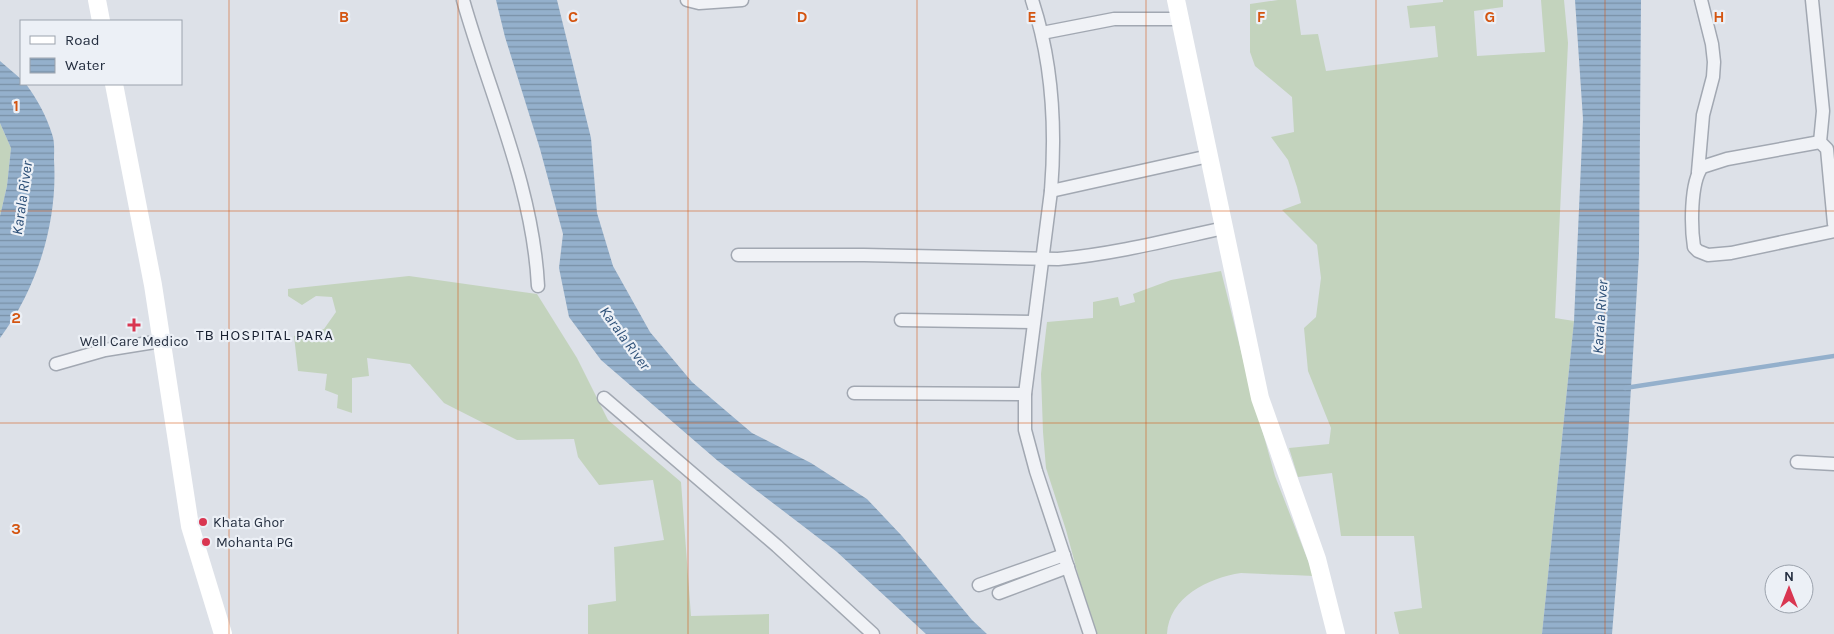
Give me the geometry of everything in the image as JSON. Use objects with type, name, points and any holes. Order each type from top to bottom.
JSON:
[{"type":"main road","points":[[97,0],[101,20]]},
{"type":"main road","points":[[1176,0],[1260,398],[1317,559],[1336,634]]},
{"type":"main road","points":[[114,85],[153,285],[190,526],[224,634]]},
{"type":"street","points":[[464,0],[521,180],[531,222],[538,286]]},
{"type":"street","points":[[687,0],[700,3],[742,0]]},
{"type":"street","points":[[1032,0],[1042,33],[1050,93],[1053,164],[1025,394],[1025,430],[1029,448],[1090,634]]},
{"type":"street","points":[[1701,0],[1712,44],[1714,62],[1713,77],[1703,116],[1694,195],[1694,247],[1703,254],[1731,253],[1834,231]]},
{"type":"street","points":[[1812,0],[1834,224]]},
{"type":"street","points":[[1042,33],[1114,19],[1180,19]]},
{"type":"street","points":[[1698,172],[1702,167],[1727,159],[1827,146]]},
{"type":"street","points":[[1051,191],[1209,156]]},
{"type":"street","points":[[738,256],[864,255],[1041,259],[1086,257],[1224,228]]},
{"type":"street","points":[[901,320],[1033,322]]},
{"type":"street","points":[[56,364],[114,348],[161,341]]},
{"type":"street","points":[[854,393],[1025,394]]},
{"type":"street","points":[[604,398],[777,546],[874,634]]},
{"type":"street","points":[[1797,462],[1834,464]]},
{"type":"street","points":[[979,585],[1066,561]]},
{"type":"street","points":[[999,593],[1066,561]]},
{"type":"green space","points":[[1278,0],[1296,0],[1301,35],[1318,34],[1326,71],[1438,57],[1435,26],[1410,28],[1407,6],[1443,2],[1443,0],[1503,0],[1503,7],[1474,11],[1477,56],[1545,52],[1541,0],[1564,0],[1568,43],[1555,318],[1574,321],[1542,634],[1399,634],[1394,612],[1422,608],[1414,536],[1341,536],[1332,473],[1298,477],[1289,448],[1329,444],[1331,428],[1308,371],[1304,328],[1316,317],[1321,278],[1317,245],[1282,210],[1301,203],[1288,160],[1271,137],[1294,132],[1292,97],[1255,66],[1250,52],[1250,4]]},
{"type":"green space","points":[[0,123],[11,148],[7,186],[0,216]]},
{"type":"green space","points":[[1221,271],[1275,476],[1314,576],[1241,573],[1216,579],[1192,592],[1183,600],[1169,621],[1167,634],[1094,634],[1066,530],[1046,468],[1041,374],[1047,322],[1093,318],[1093,302],[1118,297],[1120,306],[1135,302],[1133,294],[1171,280]]},
{"type":"green space","points":[[409,276],[537,294],[577,358],[608,420],[681,482],[691,616],[769,614],[769,634],[588,634],[588,605],[616,601],[614,547],[664,540],[653,480],[599,485],[578,457],[574,439],[517,440],[444,403],[410,364],[367,358],[369,376],[352,378],[352,413],[337,408],[338,395],[325,390],[327,374],[298,371],[294,336],[324,329],[336,312],[332,297],[316,296],[302,305],[288,296],[288,289]]},
{"type":"water","name":"Karala River","points":[[496,0],[557,0],[591,138],[597,213],[613,266],[650,332],[692,382],[752,433],[811,463],[867,499],[902,536],[972,620],[987,634],[926,634],[837,552],[718,461],[601,360],[569,317],[559,268],[563,234],[540,149],[505,37]]},
{"type":"water","name":"Karala River","points":[[1575,0],[1641,0],[1639,255],[1628,437],[1612,634],[1542,634],[1574,321],[1583,119]]},
{"type":"water","name":"Karala River","points":[[0,61],[20,78],[20,85],[27,85],[47,120],[54,140],[54,183],[48,231],[42,254],[25,298],[0,338],[0,216],[7,186],[11,148],[0,123]]},
{"type":"waterway","points":[[1625,388],[1834,356]]},
{"type":"place","name":"Well Care Medico","points":[[134,325]]},
{"type":"place","name":"Khata Ghor","points":[[203,522]]},
{"type":"place","name":"Mohanta PG","points":[[206,542]]},
{"type":"district","name":"TB HOSPITAL PARA","points":[[265,335]]}]
